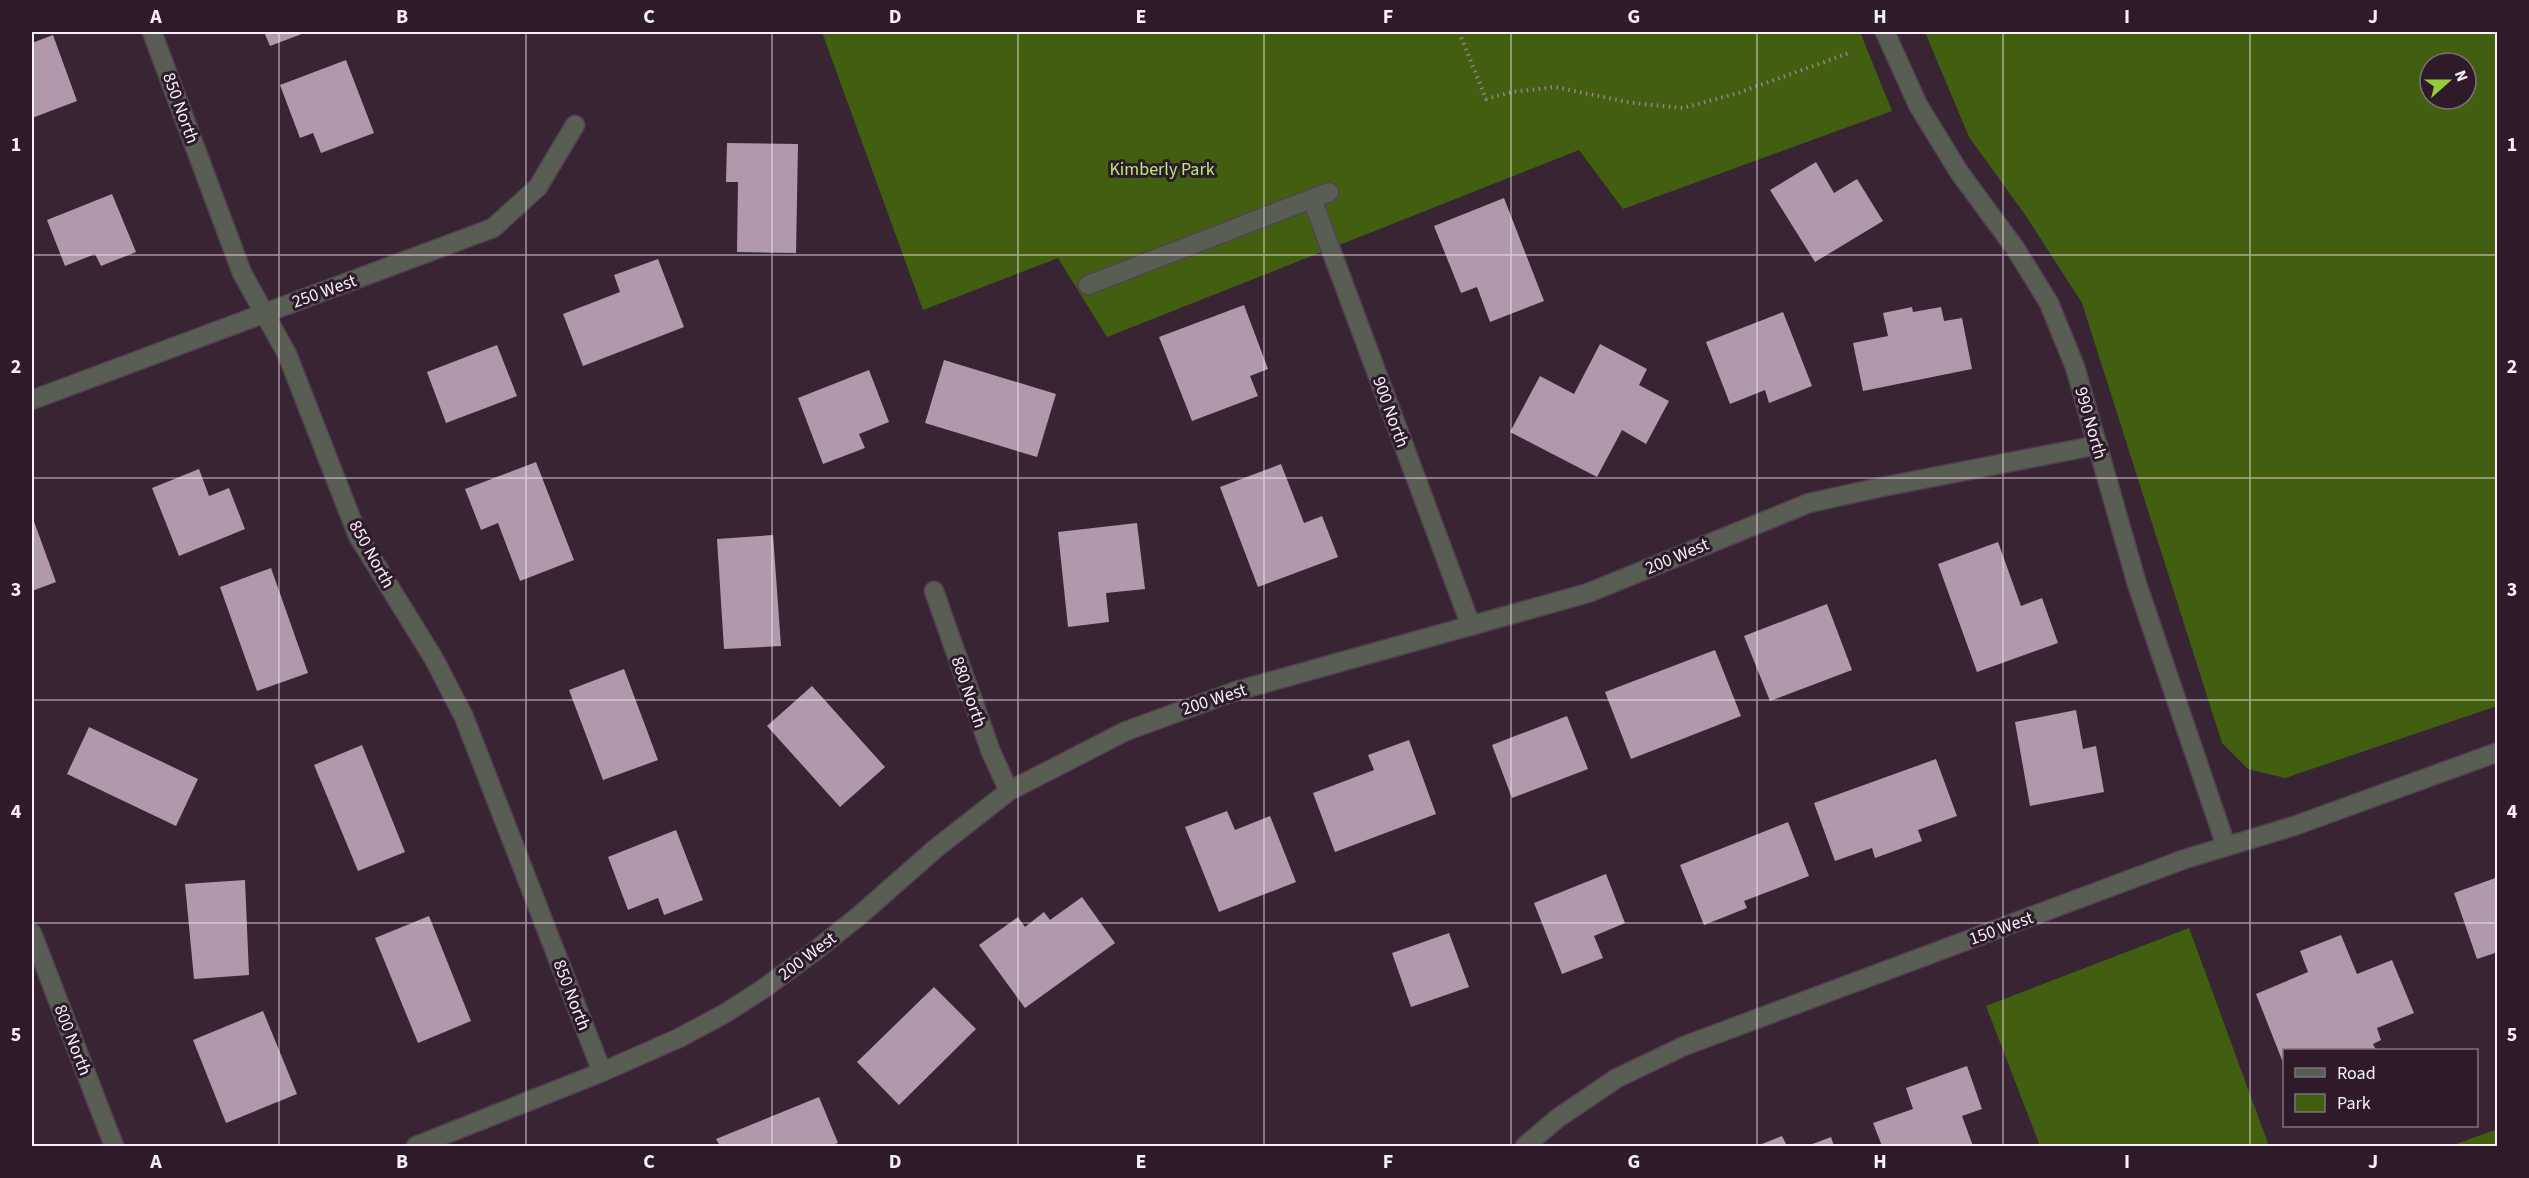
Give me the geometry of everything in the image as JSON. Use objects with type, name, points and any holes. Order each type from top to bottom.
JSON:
[{"type":"street","name":"850 North","points":[[152,32],[242,273],[287,354],[358,536],[434,659],[464,717],[602,1072]]},
{"type":"street","name":"990 North","points":[[1886,32],[1924,115],[1959,172],[2015,248],[2049,303],[2075,367],[2141,595],[2226,846]]},
{"type":"street","name":"250 West","points":[[32,400],[493,228],[537,187],[575,125]]},
{"type":"street","name":"900 North","points":[[1088,285],[1320,195],[1471,626]]},
{"type":"street","name":"200 West","points":[[416,1146],[602,1072],[679,1038],[763,989],[860,915],[934,849],[1009,791],[1083,752],[1167,714],[1236,691],[1588,593],[1809,503],[2098,445]]},
{"type":"street","name":"880 North","points":[[934,591],[983,731],[1009,791]]},
{"type":"street","name":"150 West","points":[[1525,1146],[1558,1118],[1617,1078],[1684,1046],[2185,859],[2294,826],[2498,752]]},
{"type":"street","name":"800 North","points":[[32,933],[114,1146]]},
{"type":"path","points":[[1459,32],[1486,99],[1512,92],[1555,87],[1640,104],[1683,108],[1738,93],[1849,53]]},
{"type":"green space","name":"Kimberly Park","points":[[822,32],[1860,32],[1892,111],[1623,209],[1579,150],[1107,337],[1058,258],[923,310]]},
{"type":"green space","points":[[1925,32],[2497,32],[2497,706],[2285,778],[2248,769],[2222,743],[2082,303],[2026,216],[1969,137]]},
{"type":"green space","points":[[2189,928],[2269,1146],[2040,1146],[1986,1006]]},
{"type":"green space","points":[[2497,1129],[2497,1146],[2451,1146]]},
{"type":"building","points":[[264,32],[307,32],[270,46]]},
{"type":"building","points":[[53,35],[77,101],[32,118],[32,43]]},
{"type":"building","points":[[346,60],[374,133],[321,153],[313,133],[300,138],[280,85]]},
{"type":"building","points":[[727,143],[798,144],[796,253],[737,252],[738,182],[726,182]]},
{"type":"building","points":[[1816,162],[1834,193],[1857,179],[1883,221],[1815,262],[1770,190]]},
{"type":"building","points":[[112,194],[136,252],[101,266],[95,254],[65,266],[47,220]]},
{"type":"building","points":[[1504,198],[1544,301],[1490,322],[1477,287],[1461,293],[1434,226]]},
{"type":"building","points":[[658,259],[684,327],[583,366],[563,314],[620,292],[614,275]]},
{"type":"building","points":[[1244,305],[1268,369],[1250,376],[1258,396],[1192,421],[1159,337]]},
{"type":"building","points":[[1912,307],[1913,312],[1941,307],[1944,321],[1962,318],[1972,369],[1863,391],[1853,343],[1888,336],[1883,313]]},
{"type":"building","points":[[1783,312],[1812,386],[1769,403],[1765,390],[1730,404],[1706,342]]},
{"type":"building","points":[[1600,344],[1647,369],[1639,385],[1669,401],[1646,444],[1622,430],[1597,477],[1510,432],[1540,376],[1574,394]]},
{"type":"building","points":[[497,345],[517,396],[446,423],[427,372]]},
{"type":"building","points":[[944,360],[1056,394],[1037,457],[925,423]]},
{"type":"building","points":[[869,370],[889,422],[859,434],[865,448],[823,464],[798,398]]},
{"type":"building","points":[[536,462],[574,560],[520,581],[498,523],[481,530],[465,489]]},
{"type":"building","points":[[1281,464],[1304,523],[1322,516],[1338,557],[1258,587],[1220,487]]},
{"type":"building","points":[[199,469],[209,496],[229,488],[245,529],[179,556],[152,488]]},
{"type":"building","points":[[32,516],[56,582],[32,591]]},
{"type":"building","points":[[1137,523],[1145,589],[1106,593],[1109,622],[1068,627],[1058,532]]},
{"type":"building","points":[[773,535],[781,646],[724,649],[717,539]]},
{"type":"building","points":[[1998,542],[2021,606],[2042,598],[2058,643],[1977,672],[1938,564]]},
{"type":"building","points":[[271,568],[308,673],[257,691],[220,587]]},
{"type":"building","points":[[1827,604],[1852,670],[1770,701],[1744,636]]},
{"type":"building","points":[[1715,650],[1741,716],[1631,759],[1605,692]]},
{"type":"building","points":[[624,669],[658,760],[603,780],[569,690]]},
{"type":"building","points":[[812,686],[885,767],[840,807],[767,726]]},
{"type":"building","points":[[2076,710],[2083,749],[2096,746],[2104,792],[2030,806],[2015,722]]},
{"type":"building","points":[[1567,716],[1588,769],[1512,798],[1492,745]]},
{"type":"building","points":[[89,727],[198,779],[176,826],[67,774]]},
{"type":"building","points":[[1409,740],[1436,814],[1335,852],[1313,793],[1374,770],[1368,755]]},
{"type":"building","points":[[362,745],[405,852],[358,871],[314,765]]},
{"type":"building","points":[[1936,759],[1957,816],[1918,830],[1922,841],[1875,858],[1872,848],[1835,861],[1814,803]]},
{"type":"building","points":[[1227,811],[1235,830],[1270,816],[1296,882],[1219,912],[1185,827]]},
{"type":"building","points":[[1788,822],[1809,876],[1744,901],[1747,908],[1704,925],[1680,865]]},
{"type":"building","points":[[676,830],[703,900],[664,915],[658,898],[628,910],[608,857]]},
{"type":"building","points":[[1606,874],[1625,923],[1594,936],[1603,958],[1562,974],[1534,903]]},
{"type":"building","points":[[2498,877],[2498,952],[2477,959],[2454,893]]},
{"type":"building","points":[[245,880],[249,975],[194,979],[185,884]]},
{"type":"building","points":[[1082,897],[1115,943],[1025,1008],[979,945],[1018,917],[1025,927],[1044,912],[1050,920]]},
{"type":"building","points":[[429,916],[471,1021],[418,1043],[375,938]]},
{"type":"building","points":[[1449,933],[1469,987],[1411,1007],[1392,953]]},
{"type":"building","points":[[2341,935],[2357,974],[2392,960],[2414,1013],[2377,1028],[2381,1040],[2373,1044],[2376,1049],[2283,1049],[2283,1062],[2256,994],[2308,972],[2300,951]]},
{"type":"building","points":[[934,987],[976,1029],[899,1105],[857,1062]]},
{"type":"building","points":[[263,1011],[297,1094],[226,1123],[193,1040]]},
{"type":"building","points":[[1967,1066],[1982,1109],[1962,1116],[1973,1146],[1882,1146],[1873,1123],[1913,1109],[1906,1088]]},
{"type":"building","points":[[819,1097],[838,1143],[829,1146],[720,1146],[716,1139]]},
{"type":"building","points":[[1782,1136],[1787,1146],[1757,1146]]},
{"type":"building","points":[[1831,1137],[1834,1146],[1807,1146]]}]
